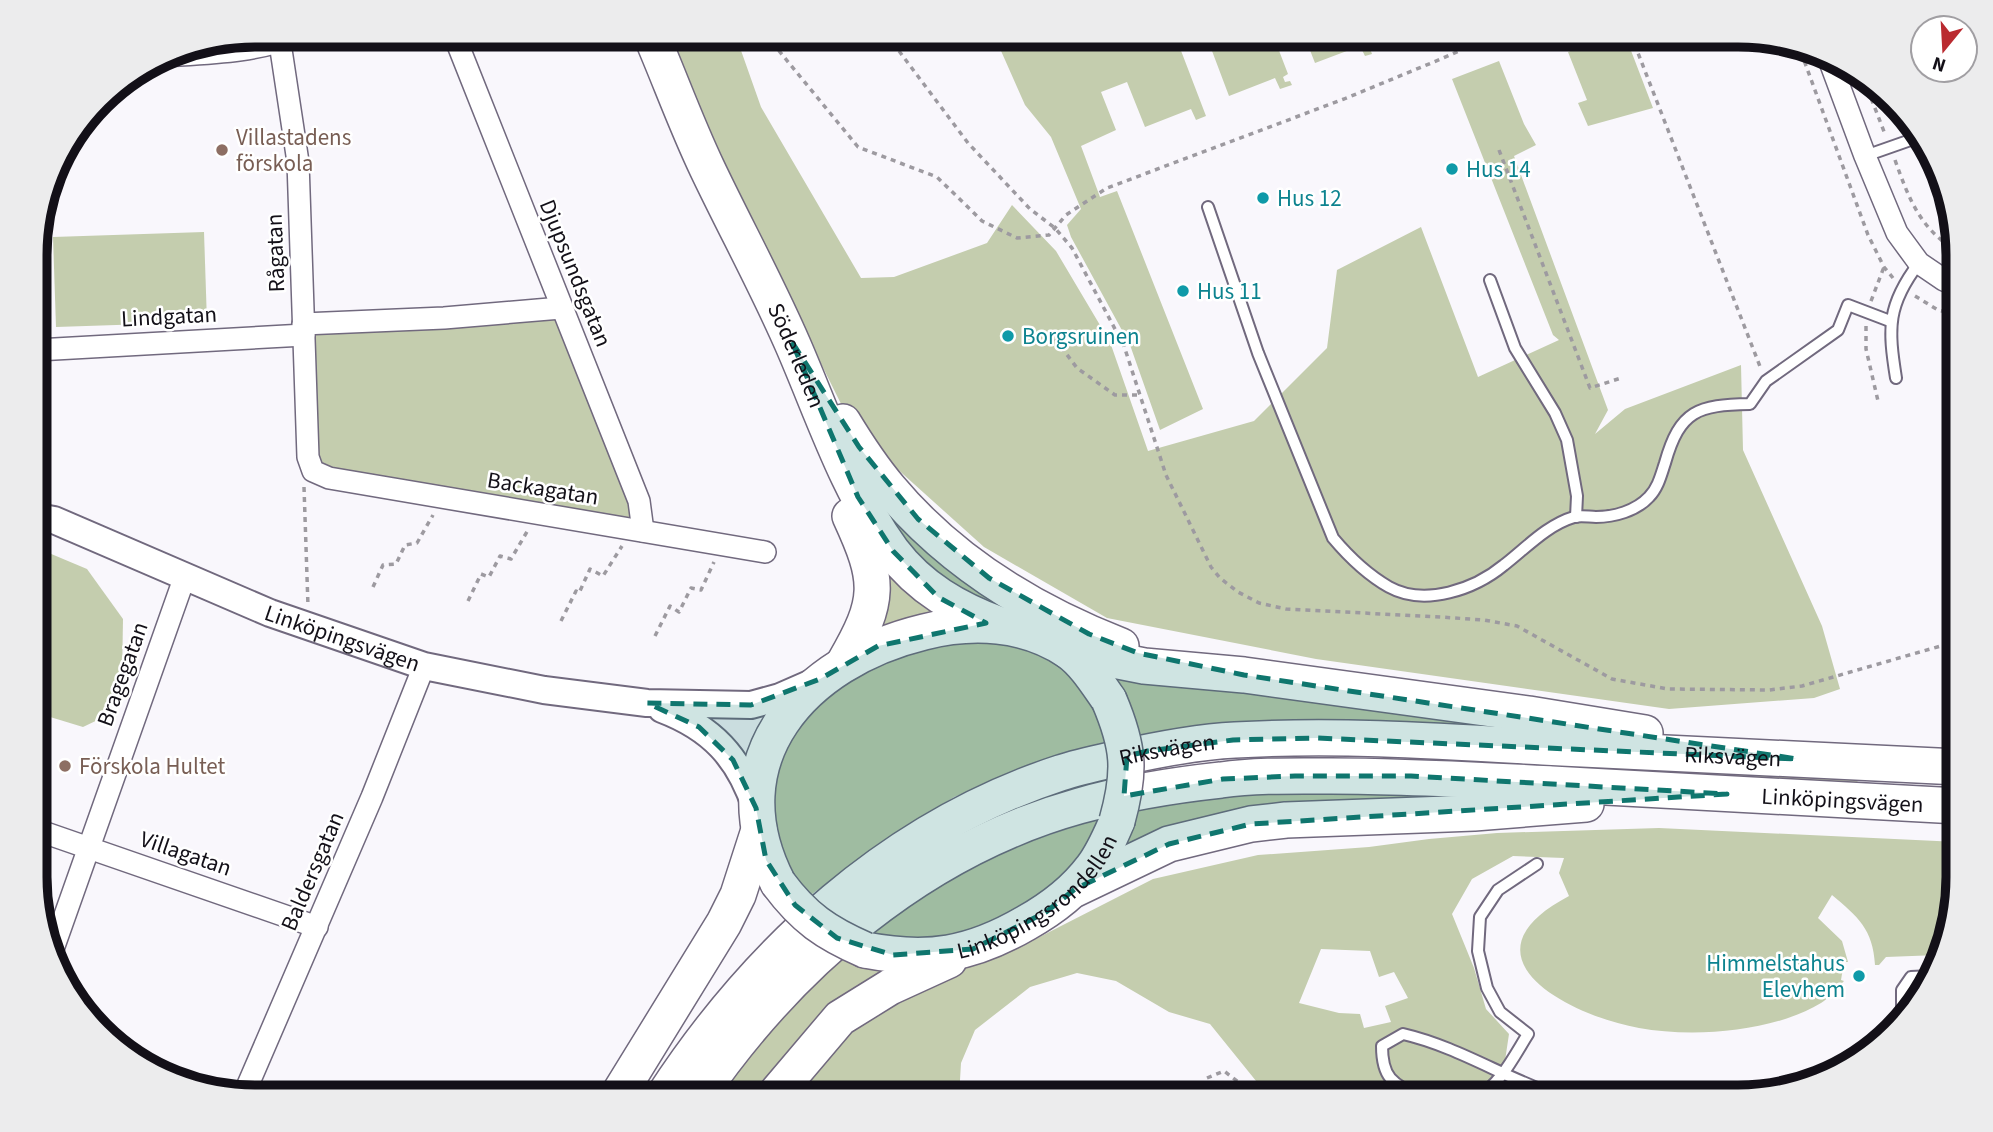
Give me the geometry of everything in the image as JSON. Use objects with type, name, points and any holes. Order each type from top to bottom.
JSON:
[{"type":"highway","name":"Söderleden","points":[[631,47],[770,351],[867,554],[872,576],[872,598],[858,639],[832,671]]},
{"type":"highway","name":"Söderleden","points":[[656,47],[705,164],[792,342],[858,497],[893,551],[938,597],[967,613],[1000,625]]},
{"type":"highway","points":[[792,342],[859,447],[889,488],[918,519],[989,578],[1026,602],[1089,634],[1138,653],[1244,675]]},
{"type":"highway","name":"Linköpingsrondellen","points":[[968,625],[1000,625],[1044,639],[1068,652],[1091,674],[1109,699],[1122,731],[1127,754],[1124,797],[1104,850],[1075,889],[1046,912],[1004,937],[973,949],[918,956],[893,955],[865,950],[837,938],[817,925],[795,905],[778,883],[766,860],[758,817],[759,778],[774,736],[787,713],[832,671],[878,646],[926,632],[968,625]]},
{"type":"highway","points":[[1068,652],[1144,666],[1244,675],[1529,714],[1797,759]]},
{"type":"highway","name":"Riksvägen","points":[[671,1085],[704,1037],[748,984],[789,940],[853,884],[961,814],[1061,772],[1190,744],[1317,737],[1797,759]]},
{"type":"highway","name":"Linköpingsvägen","points":[[1797,759],[1945,766]]},
{"type":"highway","name":"Riksvägen","points":[[707,1085],[753,1023],[784,990],[825,949],[871,912],[925,876],[979,846],[1023,826],[1079,806],[1223,779],[1295,776],[1411,776],[1727,794]]},
{"type":"highway","points":[[1075,889],[1168,844],[1251,824],[1286,820],[1474,813],[1727,794]]},
{"type":"highway","name":"Linköpingsvägen","points":[[1727,794],[1945,805]]},
{"type":"highway","points":[[625,1085],[724,923],[742,885],[758,817]]},
{"type":"highway","points":[[783,1085],[840,1018],[890,987],[973,949]]},
{"type":"street","name":"Rågatan","points":[[286,47],[298,162],[309,457],[313,471]]},
{"type":"street","name":"Djupsundsgatan","points":[[459,47],[639,501],[638,531]]},
{"type":"street","points":[[205,53],[241,48]]},
{"type":"street","points":[[1833,71],[1897,233],[1919,263],[1945,280]]},
{"type":"street","name":"Lindgatan","points":[[47,349],[561,308]]},
{"type":"street","name":"Backagatan","points":[[313,471],[329,478],[765,552]]},
{"type":"street","name":"Linköpingsvägen","points":[[47,516],[270,613],[424,666],[544,690],[647,703],[751,705],[780,697],[832,671]]},
{"type":"street","name":"Bragegatan","points":[[57,939],[185,576]]},
{"type":"street","name":"Baldersgatan","points":[[248,1084],[398,736],[424,666]]},
{"type":"street","name":"Linköpingsvägen","points":[[647,703],[684,718],[719,743],[747,782],[758,817]]},
{"type":"street","name":"Villagatan","points":[[47,834],[317,927]]},
{"type":"lane","points":[[1865,156],[1911,140]]},
{"type":"lane","points":[[1208,207],[1263,364],[1333,538],[1347,555],[1391,588],[1409,593],[1452,592],[1484,579],[1537,538],[1576,517],[1618,515],[1636,506],[1650,496],[1660,479],[1678,428],[1691,416],[1706,407],[1751,404],[1766,381],[1838,330],[1848,305],[1890,321]]},
{"type":"lane","points":[[1896,378],[1890,321],[1902,287],[1919,263]]},
{"type":"lane","points":[[1490,280],[1515,348],[1555,413],[1567,440],[1577,496],[1576,517]]},
{"type":"lane","points":[[1494,1084],[1528,1034],[1500,1012],[1487,988],[1478,951],[1480,917],[1498,890],[1537,864]]},
{"type":"lane","points":[[1902,1005],[1902,990],[1912,977],[1920,977]]},
{"type":"lane","points":[[1397,1084],[1391,1081],[1382,1066],[1381,1045],[1403,1034],[1433,1041],[1529,1084]]},
{"type":"path","points":[[776,47],[858,147],[937,177],[982,221],[1017,238],[1049,235],[1066,215],[1107,188],[1344,99],[1463,47]]},
{"type":"path","points":[[896,47],[968,143],[1030,209],[1055,228],[1072,248],[1124,346],[1166,475],[1211,567],[1238,592],[1259,603],[1286,609],[1484,620],[1517,626],[1612,679],[1668,689],[1769,690],[1802,686],[1945,645]]},
{"type":"path","points":[[1636,47],[1766,381]]},
{"type":"path","points":[[1869,94],[1908,196],[1920,218],[1945,242]]},
{"type":"path","points":[[1499,150],[1590,388],[1620,378]]},
{"type":"path","points":[[1878,401],[1866,349],[1868,313],[1884,267]]},
{"type":"path","points":[[1049,331],[1077,368],[1115,395],[1140,395]]},
{"type":"path","points":[[303,624],[309,604],[304,488],[313,471]]},
{"type":"path","points":[[373,587],[383,565],[396,564],[405,545],[417,543],[442,498]]},
{"type":"path","points":[[468,601],[481,574],[489,578],[500,556],[511,559],[538,513]]},
{"type":"path","points":[[561,621],[590,569],[603,576],[638,531]]},
{"type":"path","points":[[655,636],[670,606],[679,612],[691,587],[701,590],[722,544]]},
{"type":"path","points":[[1207,1078],[1224,1071],[1241,1084]]},
{"type":"highlighted area","points":[[792,342],[859,447],[918,519],[989,578],[1089,634],[1138,653],[1244,675],[1797,759],[1317,738],[1233,740],[1148,751],[1127,756],[1124,796],[1223,779],[1295,776],[1411,776],[1727,794],[1251,824],[1169,844],[1075,889],[1046,912],[973,949],[893,955],[837,938],[795,905],[766,860],[756,808],[733,760],[699,727],[647,703],[751,705],[820,679],[878,646],[986,623],[938,597],[893,551],[858,497]]},
{"type":"green space","points":[[672,47],[740,47],[761,107],[861,278],[894,277],[987,243],[1012,205],[1056,251],[1110,342],[1148,451],[1254,421],[1327,348],[1337,270],[1421,227],[1478,377],[1559,340],[1553,335],[1452,79],[1499,61],[1524,124],[1536,145],[1514,156],[1608,410],[1595,434],[1625,409],[1741,365],[1743,450],[1822,626],[1840,689],[1814,698],[1669,709],[1316,659],[1107,618],[984,547],[854,430],[706,132]]},
{"type":"green space","points":[[999,47],[1180,47],[1206,116],[1196,120],[1191,109],[1145,127],[1127,82],[1101,92],[1116,130],[1081,146],[1100,197],[1117,191],[1203,409],[1160,430],[1130,345],[1071,237],[1067,225],[1081,209],[1051,137],[1025,105]]},
{"type":"green space","points":[[1211,47],[1278,47],[1288,74],[1283,77],[1285,82],[1290,81],[1292,85],[1280,89],[1275,78],[1229,96]]},
{"type":"green space","points":[[1309,47],[1357,47],[1315,63]]},
{"type":"green space","points":[[1360,47],[1369,47],[1372,54],[1365,56]]},
{"type":"green space","points":[[1580,47],[1630,47],[1653,108],[1588,126],[1578,103],[1587,100],[1568,52]]},
{"type":"green space","points":[[204,232],[207,322],[56,327],[53,237]]},
{"type":"green space","points":[[554,317],[637,519],[320,472],[314,333]]},
{"type":"green space","points":[[862,462],[1036,621],[943,587],[888,528]]},
{"type":"green space","points":[[47,552],[87,569],[123,619],[122,678],[106,716],[83,727],[47,716]]},
{"type":"green space","points":[[883,561],[954,617],[875,639]]},
{"type":"green space","points":[[972,635],[1054,657],[1091,692],[1111,740],[1048,759],[954,797],[879,844],[808,897],[784,868],[770,790],[800,715],[882,651]]},
{"type":"green space","points":[[1109,672],[1536,731],[1360,721],[1289,720],[1225,723],[1138,735]]},
{"type":"green space","points":[[1436,755],[1857,779],[1858,784],[1430,765],[1430,759]]},
{"type":"green space","points":[[1290,792],[1466,797],[1122,856],[1134,811],[1222,796]]},
{"type":"green space","points":[[1106,817],[1066,876],[995,926],[929,941],[868,935],[879,924],[975,865],[1030,842]]},
{"type":"green space","points":[[1659,828],[1945,841],[1942,918],[1931,955],[1886,957],[1879,965],[1875,965],[1867,933],[1849,910],[1832,895],[1818,918],[1842,941],[1848,962],[1844,962],[1841,980],[1844,981],[1824,1001],[1780,1021],[1733,1030],[1684,1032],[1639,1028],[1582,1010],[1555,996],[1534,980],[1522,961],[1522,940],[1536,918],[1569,896],[1559,873],[1564,858],[1513,856],[1472,879],[1452,914],[1474,968],[1486,1009],[1509,1034],[1503,1074],[1491,1084],[1259,1084],[1210,1024],[1169,1012],[1116,981],[1077,973],[1030,987],[975,1030],[961,1063],[960,1085],[797,1085],[839,1035],[932,977],[1006,954],[1153,879],[1258,855],[1369,847],[1497,833]],"holes":[[[1321,949],[1370,951],[1379,977],[1394,972],[1408,998],[1385,1006],[1391,1022],[1364,1028],[1360,1014],[1339,1013],[1299,1003]]]},
{"type":"green space","points":[[846,957],[901,968],[774,1085],[726,1085],[758,1042],[797,999]]},
{"type":"place","name":"Villastadens förskola","points":[[222,150]]},
{"type":"place","name":"Hus 14","points":[[1452,169]]},
{"type":"place","name":"Hus 12","points":[[1263,198]]},
{"type":"place","name":"Hus 11","points":[[1183,291]]},
{"type":"place","name":"Borgsruinen","points":[[1008,336]]},
{"type":"place","name":"Förskola Hultet","points":[[65,766]]},
{"type":"place","name":"Himmelstahus Elevhem","points":[[1859,976]]}]
